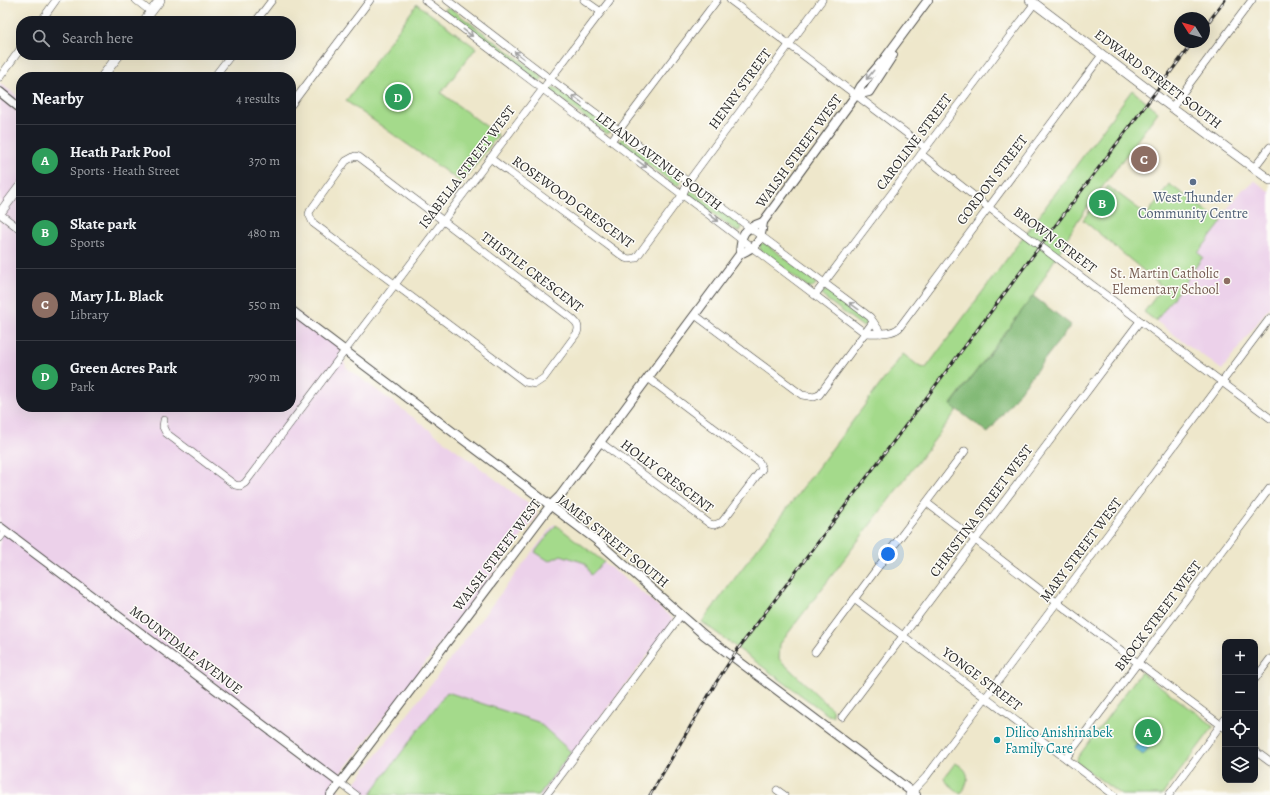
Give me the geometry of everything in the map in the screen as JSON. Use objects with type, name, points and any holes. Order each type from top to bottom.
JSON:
[{"type":"main road","points":[[148,16],[160,0]]},
{"type":"main road","name":"EDWARD STREET SOUTH","points":[[1032,2],[1270,180]]},
{"type":"main road","points":[[106,72],[114,60]]},
{"type":"main road","points":[[0,213],[16,192]]},
{"type":"street","points":[[44,16],[56,0]]},
{"type":"street","points":[[136,0],[151,12]]},
{"type":"street","points":[[260,16],[272,0]]},
{"type":"street","points":[[296,98],[370,0]]},
{"type":"street","name":"LELAND AVENUE SOUTH","points":[[425,0],[865,333]]},
{"type":"street","points":[[437,10],[446,0]]},
{"type":"street","name":"LELAND AVENUE SOUTH","points":[[446,0],[619,131],[870,317],[881,333]]},
{"type":"street","points":[[584,0],[601,12]]},
{"type":"street","name":"ISABELLA STREET WEST","points":[[164,420],[163,427],[166,433],[235,485],[240,486],[250,479],[344,351],[610,0]]},
{"type":"street","points":[[611,141],[717,0]]},
{"type":"street","points":[[730,0],[926,148]]},
{"type":"street","name":"HENRY STREET","points":[[683,194],[688,182],[788,44],[822,0]]},
{"type":"street","name":"WALSH STREET WEST","points":[[331,795],[550,506],[560,496],[740,254],[753,248],[762,236],[763,222],[856,95],[861,86],[885,58],[928,0]]},
{"type":"street","name":"WALSH STREET WEST","points":[[856,95],[869,92],[889,61],[935,0]]},
{"type":"street","points":[[1172,107],[1252,0]]},
{"type":"street","name":"CAROLINE STREET","points":[[815,295],[926,148],[1032,2]]},
{"type":"street","points":[[0,77],[16,55]]},
{"type":"street","name":"GORDON STREET","points":[[881,333],[896,330],[904,322],[1102,55]]},
{"type":"street","points":[[218,72],[227,60]]},
{"type":"street","points":[[0,92],[16,105]]},
{"type":"street","points":[[1254,168],[1270,147]]},
{"type":"street","name":"BROWN STREET","points":[[920,154],[988,207],[1270,418]]},
{"type":"street","points":[[394,285],[313,223],[310,219],[310,211],[346,161],[353,157],[359,158],[442,221]]},
{"type":"street","name":"ROSEWOOD CRESCENT","points":[[490,158],[629,260],[636,258],[683,194]]},
{"type":"street","points":[[0,213],[16,226]]},
{"type":"street","name":"THISTLE CRESCENT","points":[[394,285],[525,382],[535,384],[544,378],[577,333],[579,328],[578,324],[442,221]]},
{"type":"street","name":"WALSH STREET WEST","points":[[749,227],[763,222]]},
{"type":"street","points":[[740,254],[741,239],[749,227]]},
{"type":"street","name":"JAMES STREET SOUTH","points":[[296,314],[402,396],[616,557],[681,615],[732,657],[912,794]]},
{"type":"street","points":[[695,315],[802,395],[808,397],[819,395],[873,322]]},
{"type":"street","name":"MARY STREET WEST","points":[[912,794],[1270,318]]},
{"type":"street","name":"CHRISTINA STREET WEST","points":[[842,717],[1140,321]]},
{"type":"street","points":[[865,333],[881,333]]},
{"type":"street","name":"HOLLY CRESCENT","points":[[600,442],[714,526],[722,522],[762,469],[759,462],[648,378]]},
{"type":"street","points":[[892,548],[965,451]]},
{"type":"street","name":"BROCK STREET WEST","points":[[1066,758],[1270,488]]},
{"type":"street","points":[[927,503],[1138,663],[1222,723]]},
{"type":"street","points":[[0,538],[3,529]]},
{"type":"street","name":"MOUNTDALE AVENUE","points":[[3,529],[356,795]]},
{"type":"street","points":[[815,652],[887,555]]},
{"type":"street","name":"YONGE STREET","points":[[854,599],[1114,795]]},
{"type":"street","points":[[546,795],[681,615]]},
{"type":"street","points":[[1258,675],[1270,659]]},
{"type":"street","points":[[1169,795],[1222,727]]},
{"type":"street","points":[[1258,753],[1270,762]]},
{"type":"street","points":[[777,790],[784,795]]},
{"type":"shaded area","points":[[0,83],[16,95],[16,412],[296,412],[296,312],[339,346],[346,367],[535,509],[537,514],[534,520],[331,785],[344,795],[0,795]]},
{"type":"shaded area","name":"St. Martin Catholic Elementary School","points":[[1254,180],[1270,192],[1270,306],[1222,370],[1156,321],[1203,257],[1197,253],[1224,219],[1222,216],[1243,189],[1250,186]]},
{"type":"shaded area","points":[[554,524],[633,585],[673,619],[671,624],[542,795],[367,795],[356,787],[355,783]]},
{"type":"green space","points":[[417,4],[476,48],[441,93],[498,135],[462,183],[346,101]]},
{"type":"green space","points":[[450,8],[539,74],[542,77],[542,80],[539,82],[446,12],[445,9]]},
{"type":"green space","points":[[552,87],[556,88],[609,128],[610,132],[607,134],[550,91]]},
{"type":"green space","points":[[1132,90],[1158,112],[1078,220],[1033,296],[951,404],[957,410],[780,644],[779,659],[832,709],[833,716],[828,715],[702,622],[903,354],[920,367],[926,368]]},
{"type":"green space","points":[[622,138],[679,180],[681,182],[679,185],[675,185],[620,143],[619,141]]},
{"type":"green space","points":[[1169,184],[1222,222],[1198,253],[1203,257],[1156,321],[1144,312],[1163,287],[1083,220],[1108,186],[1147,215]]},
{"type":"green space","points":[[691,190],[741,225],[741,230],[739,232],[736,231],[690,196],[688,194]]},
{"type":"green space","points":[[765,243],[813,280],[816,284],[813,287],[808,287],[760,250],[760,244]]},
{"type":"green space","points":[[824,291],[828,291],[865,319],[866,324],[862,326],[822,296]]},
{"type":"green space","points":[[1033,296],[1071,325],[988,433],[951,405]]},
{"type":"green space","points":[[556,525],[604,562],[591,575],[585,563],[561,555],[549,561],[535,552]]},
{"type":"green space","points":[[1141,672],[1214,726],[1162,795],[1121,795],[1075,761]]},
{"type":"green space","points":[[447,692],[538,722],[571,752],[539,795],[373,795],[371,793]]},
{"type":"green space","points":[[955,763],[964,769],[967,776],[966,785],[961,794],[945,781],[944,778]]},
{"type":"water","points":[[1153,723],[1162,730],[1143,755],[1134,748]]},
{"type":"railway","points":[[1210,20],[1225,0]]},
{"type":"railway","points":[[650,795],[717,681],[738,649],[1189,48]]},
{"type":"place","name":"Green Acres Park","points":[[398,97]]},
{"type":"place","name":"Mary J.L. Black","points":[[1144,159]]},
{"type":"place","name":"West Thunder Community Centre","points":[[1193,182]]},
{"type":"place","name":"Skate park","points":[[1102,203]]},
{"type":"place","name":"St. Martin Catholic Elementary School","points":[[1227,281]]},
{"type":"place","name":"Heath Park Pool","points":[[1148,732]]},
{"type":"place","name":"Dilico Anishinabek Family Care","points":[[997,740]]}]
